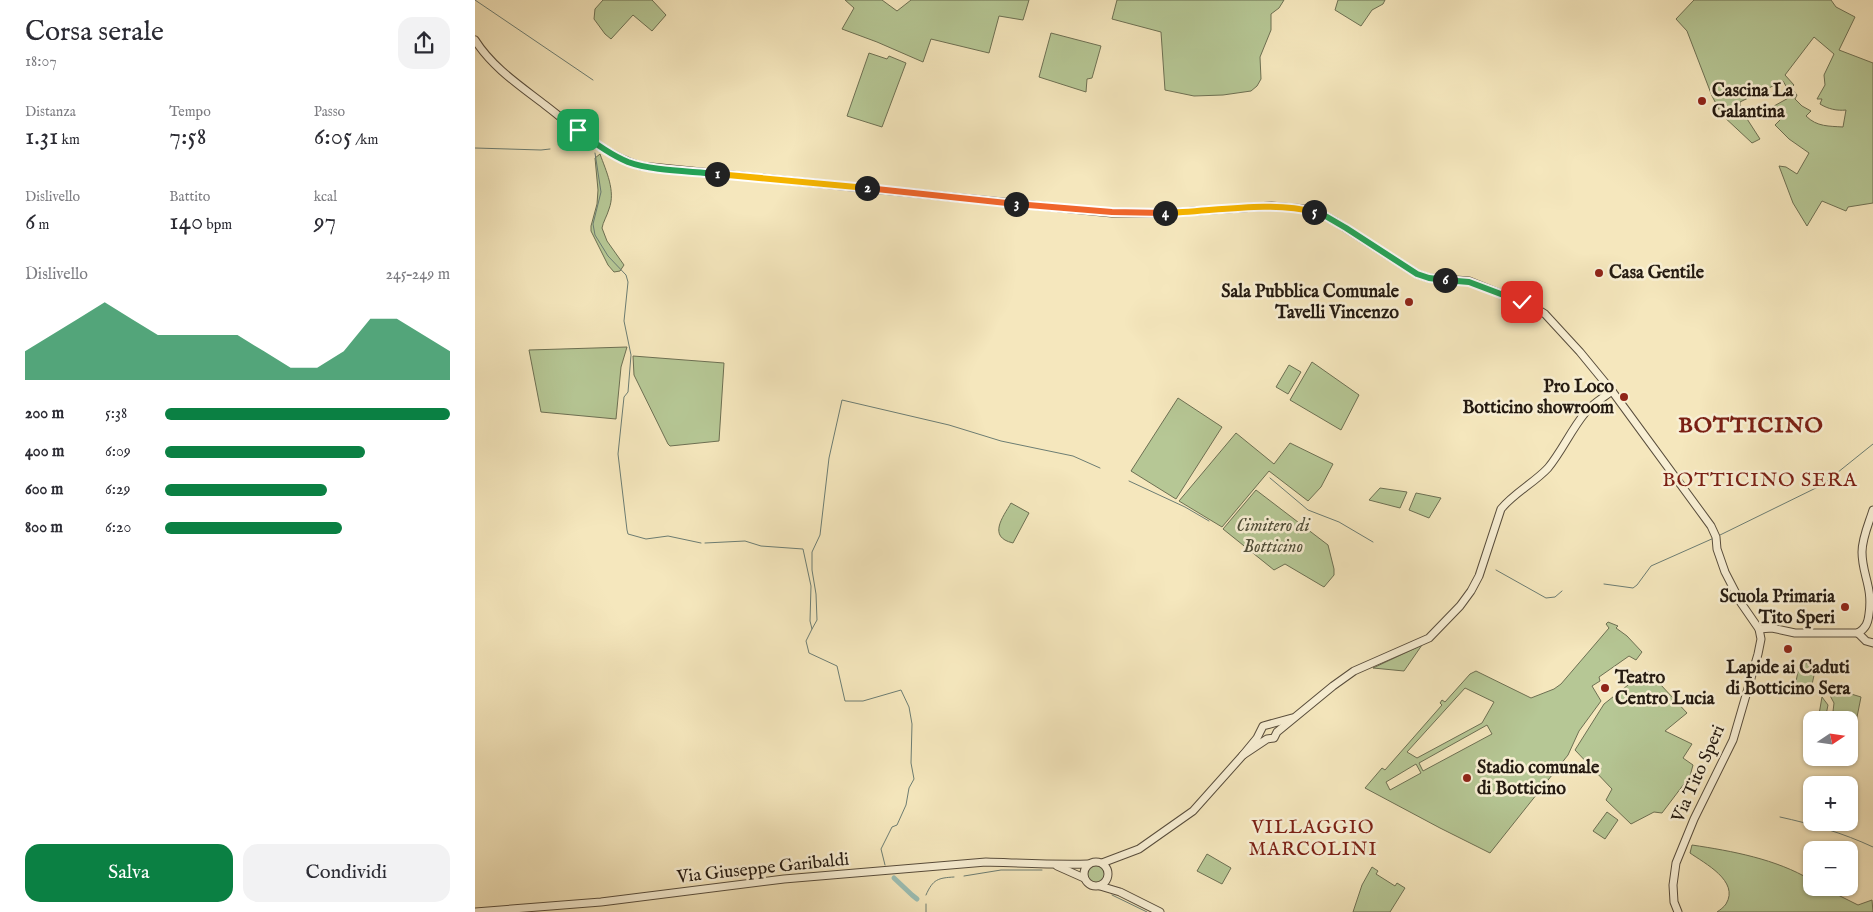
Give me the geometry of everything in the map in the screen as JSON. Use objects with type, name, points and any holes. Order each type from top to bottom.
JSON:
[{"type":"street","points":[[475,40],[487,58],[503,72],[601,148],[629,162],[658,168],[1112,212],[1174,213],[1271,206],[1305,209],[1322,214],[1341,225],[1417,274],[1438,280],[1469,282],[1524,303],[1545,314],[1580,352],[1612,391],[1714,532],[1721,564],[1730,584],[1759,632],[1776,628],[1795,633],[1858,633],[1867,626],[1871,598],[1862,550],[1873,510]]},
{"type":"street","points":[[1243,755],[1267,739],[1274,738],[1277,732],[1354,671],[1429,638],[1460,606],[1479,576],[1501,509],[1509,500],[1546,470],[1556,458],[1584,414],[1612,391]]},
{"type":"street","name":"Via Tito Speri","points":[[1677,911],[1673,885],[1677,863],[1694,819],[1733,740],[1758,654],[1759,632]]},
{"type":"street","points":[[1858,633],[1866,641],[1873,643]]},
{"type":"street","points":[[1120,892],[1102,864],[1143,846],[1187,816],[1243,755],[1261,732],[1263,726],[1296,717]]},
{"type":"street","points":[[1273,724],[1277,732]]},
{"type":"street","points":[[1261,732],[1267,739]]},
{"type":"street","points":[[1100,886],[1106,880],[1115,859]]},
{"type":"street","name":"Via Giuseppe Garibaldi","points":[[475,912],[601,902],[784,879],[986,862],[1054,865],[1096,862],[1102,864]]},
{"type":"street","points":[[1084,878],[1084,870],[1088,864]]},
{"type":"street","name":"Via Giuseppe Garibaldi","points":[[1054,865],[1084,878],[1091,886],[1100,886],[1120,892],[1161,912]]},
{"type":"green space","points":[[603,0],[652,0],[666,15],[652,31],[633,15],[611,39],[594,19],[595,9]]},
{"type":"green space","points":[[845,0],[882,0],[897,11],[911,0],[1029,0],[1023,20],[999,16],[989,53],[931,39],[923,62],[842,29],[854,8]]},
{"type":"green space","points":[[1117,0],[1284,0],[1279,8],[1271,14],[1271,30],[1260,57],[1261,79],[1257,86],[1251,91],[1223,95],[1194,96],[1165,90],[1161,32],[1112,19]]},
{"type":"green space","points":[[1338,0],[1385,0],[1383,4],[1372,10],[1361,26],[1335,10]]},
{"type":"green space","points":[[1694,0],[1831,0],[1836,7],[1855,17],[1839,50],[1873,63],[1873,203],[1848,207],[1846,211],[1822,201],[1807,226],[1793,203],[1779,166],[1786,167],[1797,174],[1809,153],[1789,139],[1775,125],[1783,117],[1774,106],[1792,96],[1783,81],[1740,102],[1740,108],[1760,139],[1752,143],[1722,115],[1712,96],[1687,31],[1676,19]],"holes":[[[1814,37],[1834,54],[1824,75],[1825,85],[1817,99],[1822,99],[1820,104],[1826,107],[1846,110],[1843,127],[1828,126],[1810,120],[1806,116],[1811,111],[1795,99],[1797,95],[1791,88],[1794,85],[1785,75]]]},
{"type":"green space","points":[[1051,33],[1101,46],[1092,78],[1087,79],[1086,92],[1039,77]]},
{"type":"green space","points":[[869,53],[887,59],[889,56],[906,63],[882,127],[847,116]]},
{"type":"green space","points":[[600,154],[611,188],[611,202],[602,228],[607,241],[624,265],[620,271],[614,272],[608,265],[591,231],[598,190],[595,158]]},
{"type":"green space","points":[[627,347],[621,367],[616,419],[541,412],[529,350]]},
{"type":"green space","points":[[633,356],[724,363],[719,441],[670,446],[634,375]]},
{"type":"green space","points":[[1312,362],[1359,395],[1341,430],[1290,400]]},
{"type":"green space","points":[[1289,365],[1301,372],[1288,394],[1276,387]]},
{"type":"green space","points":[[1178,398],[1222,427],[1176,499],[1131,471]]},
{"type":"green space","points":[[1236,433],[1274,464],[1290,443],[1333,464],[1321,487],[1308,501],[1269,471],[1222,527],[1179,501]]},
{"type":"green space","points":[[1380,488],[1407,492],[1400,508],[1369,500]]},
{"type":"green space","name":"Cimitero di Botticino","points":[[1256,490],[1328,545],[1334,575],[1324,587],[1285,564],[1274,570],[1223,529]]},
{"type":"green space","points":[[1416,493],[1441,498],[1429,518],[1409,510]]},
{"type":"green space","points":[[1011,503],[1029,513],[1013,543],[1005,540],[999,531],[1001,520]]},
{"type":"green space","points":[[1608,622],[1618,626],[1616,628],[1627,636],[1642,652],[1636,660],[1629,656],[1599,677],[1600,681],[1592,686],[1601,701],[1579,731],[1568,755],[1490,853],[1365,788],[1382,768],[1385,770],[1442,705],[1440,703],[1442,700],[1445,702],[1470,674],[1476,671],[1531,698],[1554,689],[1561,684],[1609,628],[1606,624]],"holes":[[[1465,688],[1494,702],[1482,723],[1417,758],[1407,752]],[[1487,725],[1492,734],[1423,771],[1419,763]],[[1416,764],[1421,773],[1390,790],[1386,782]]]},
{"type":"green space","points":[[1422,645],[1404,671],[1373,668]]},
{"type":"green space","points":[[1800,662],[1816,666],[1810,694],[1794,691]]},
{"type":"green space","points":[[1647,670],[1687,713],[1665,731],[1692,744],[1683,758],[1693,765],[1690,776],[1662,813],[1654,812],[1631,824],[1606,800],[1612,789],[1575,750],[1604,704]]},
{"type":"green space","points":[[1828,687],[1861,697],[1858,712],[1833,711],[1834,703],[1827,690]]},
{"type":"green space","points":[[1822,697],[1828,705],[1827,711],[1820,711]]},
{"type":"green space","points":[[1607,812],[1618,820],[1605,839],[1593,831]]},
{"type":"green space","points":[[1692,845],[1738,853],[1769,861],[1803,876],[1803,896],[1840,896],[1858,905],[1872,900],[1873,912],[1717,912],[1726,904],[1729,896],[1728,888],[1719,874],[1690,853]]},
{"type":"green space","points":[[1207,854],[1231,868],[1222,884],[1197,871]]},
{"type":"green space","points":[[1096,864],[1103,867],[1106,874],[1103,881],[1096,884],[1089,881],[1086,874],[1089,867]]},
{"type":"green space","points":[[1372,867],[1378,871],[1376,874],[1395,886],[1397,883],[1405,888],[1390,912],[1353,912],[1362,885]]},
{"type":"waterway","points":[[475,0],[593,80]]},
{"type":"waterway","points":[[475,148],[550,149]]},
{"type":"waterway","points":[[595,153],[601,192],[593,224],[595,235],[608,256],[626,275],[628,282],[624,321],[631,355],[628,392],[624,397],[618,454],[628,534],[646,539],[668,536],[701,543]]},
{"type":"waterway","points":[[812,629],[817,620],[812,552],[820,535],[829,458],[842,400],[949,425],[1001,441],[1073,456],[1100,468]]},
{"type":"waterway","points":[[1718,536],[1822,485],[1873,444]]},
{"type":"waterway","points":[[1270,478],[1308,510],[1339,522],[1373,542]]},
{"type":"waterway","points":[[1129,481],[1185,507],[1209,521]]},
{"type":"waterway","points":[[1604,584],[1633,588],[1651,566],[1714,538]]},
{"type":"waterway","points":[[705,543],[745,541],[761,546],[803,549],[811,586],[810,621],[812,629],[806,641],[809,653],[837,666],[845,701],[863,701],[901,690],[909,707],[912,724],[911,763],[914,779],[909,788],[906,805],[897,825],[892,827],[881,849],[885,865]]},
{"type":"waterway","points":[[1496,570],[1546,598],[1555,597],[1562,591]]},
{"type":"waterway","points":[[1780,817],[1827,829],[1873,847]]},
{"type":"waterway","points":[[964,876],[1001,870],[1042,870]]},
{"type":"waterway","points":[[926,895],[937,880],[954,877]]},
{"type":"waterway","points":[[894,878],[917,899]]},
{"type":"waterway","points":[[1112,895],[1147,912]]},
{"type":"waterway","points":[[926,904],[926,912]]},
{"type":"place","name":"Cascina La Galantina","points":[[1702,101]]},
{"type":"place","name":"Casa Gentile","points":[[1599,273]]},
{"type":"place","name":"Sala Pubblica Comunale Tavelli Vincenzo","points":[[1409,302]]},
{"type":"place","name":"Pro Loco Botticino showroom","points":[[1624,397]]},
{"type":"place","name":"Scuola Primaria Tito Speri","points":[[1845,607]]},
{"type":"place","name":"Lapide ai Caduti di Botticino Sera","points":[[1788,649]]},
{"type":"place","name":"Teatro Centro Lucia","points":[[1605,688]]},
{"type":"place","name":"Stadio comunale di Botticino","points":[[1467,778]]},
{"type":"district","name":"BOTTICINO","points":[[1751,426]]},
{"type":"district","name":"BOTTICINO SERA","points":[[1760,480]]},
{"type":"district","name":"VILLAGGIO MARCOLINI","points":[[1313,839]]},
{"type":"route","points":[[578,130],[611,154],[641,166],[658,168],[1017,204],[1140,214],[1271,206],[1305,209],[1322,214],[1336,222],[1423,277],[1469,282],[1522,302]]}]
